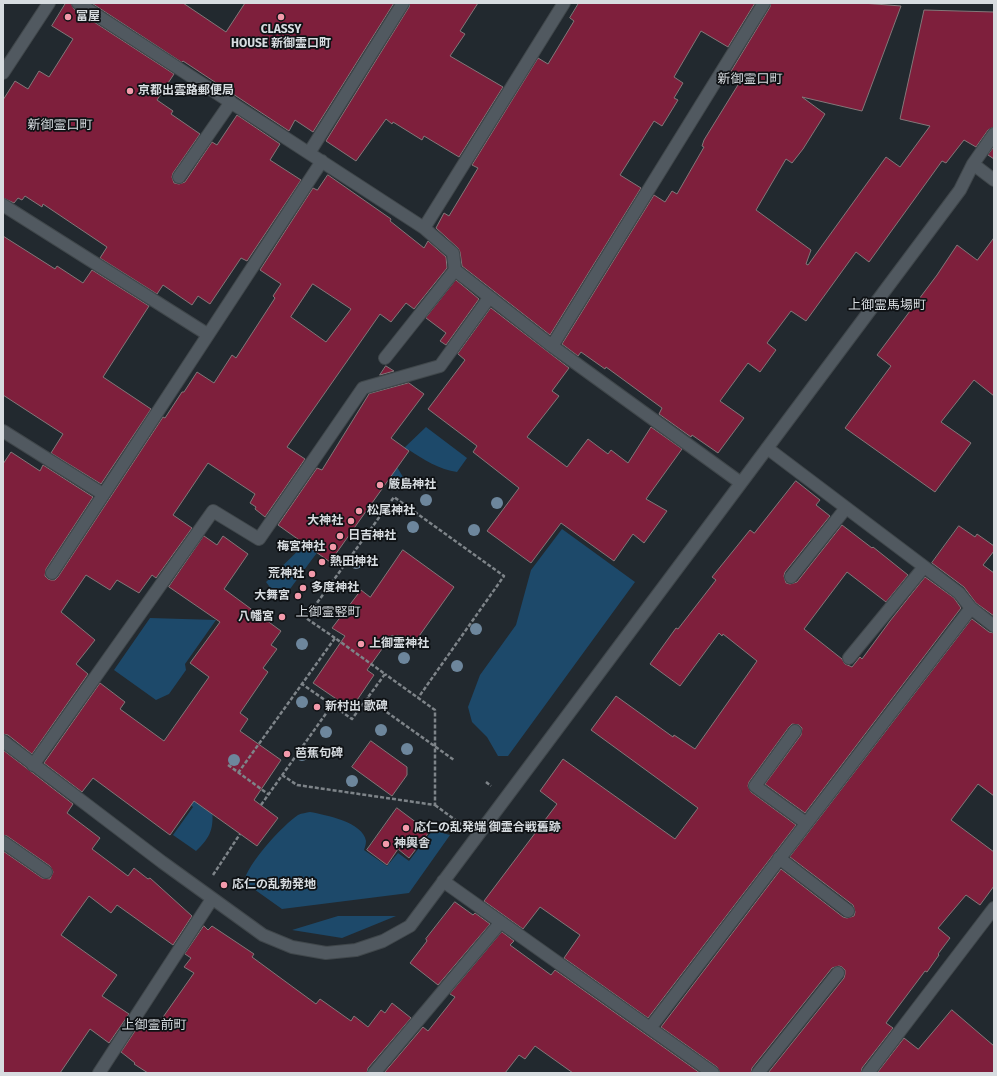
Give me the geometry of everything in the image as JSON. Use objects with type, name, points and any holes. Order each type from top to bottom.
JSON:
[{"type":"street","points":[[3,73],[49,3]]},
{"type":"street","points":[[78,3],[424,228],[453,253],[455,270],[489,298],[552,346],[741,483]]},
{"type":"street","points":[[309,153],[403,3]]},
{"type":"street","points":[[424,228],[564,3]]},
{"type":"street","points":[[552,346],[764,3]]},
{"type":"street","points":[[179,177],[231,102]]},
{"type":"street","points":[[3,741],[202,892],[263,935],[292,947],[326,953],[356,950],[383,941],[410,926],[960,190],[973,164],[994,134]]},
{"type":"street","points":[[52,573],[322,161]]},
{"type":"street","points":[[973,164],[994,180]]},
{"type":"street","points":[[3,204],[208,334]]},
{"type":"street","points":[[385,358],[455,270]]},
{"type":"street","points":[[33,765],[213,511],[258,539],[363,388],[440,366],[489,298]]},
{"type":"street","points":[[3,431],[103,494]]},
{"type":"street","points":[[767,448],[959,593],[971,608],[994,626]]},
{"type":"street","points":[[791,577],[846,508]]},
{"type":"street","points":[[848,658],[924,567]]},
{"type":"street","points":[[650,1028],[971,608]]},
{"type":"street","points":[[795,731],[755,786],[806,824]]},
{"type":"street","points":[[3,842],[46,872]]},
{"type":"street","points":[[779,858],[848,910]]},
{"type":"street","points":[[443,881],[713,1073]]},
{"type":"street","points":[[99,1073],[212,899]]},
{"type":"street","points":[[868,1073],[994,908]]},
{"type":"street","points":[[374,1073],[501,922]]},
{"type":"street","points":[[758,1073],[838,973]]},
{"type":"path","points":[[418,698],[504,576],[394,497],[306,618],[335,638],[418,698],[435,710],[435,805]]},
{"type":"path","points":[[238,773],[335,638]]},
{"type":"path","points":[[302,684],[352,719],[385,674]]},
{"type":"path","points":[[367,698],[454,760]]},
{"type":"path","points":[[261,805],[332,705]]},
{"type":"path","points":[[228,765],[268,794]]},
{"type":"path","points":[[282,775],[297,786],[435,805],[466,827]]},
{"type":"path","points":[[202,892],[240,834]]},
{"type":"shaded area","points":[[426,427],[467,458],[457,472],[438,467],[409,450],[397,467],[403,477],[394,485],[379,477],[379,472]]},
{"type":"shaded area","points":[[357,493],[357,499],[284,597],[272,590],[266,582]]},
{"type":"shaded area","points":[[562,529],[635,582],[508,756],[498,756],[487,737],[472,722],[468,707],[480,675],[516,625],[531,570]]},
{"type":"shaded area","points":[[150,618],[216,620],[185,664],[186,670],[169,694],[156,700],[114,670]]},
{"type":"shaded area","points":[[187,793],[212,808],[212,827],[208,837],[196,851],[173,835],[193,807],[186,800]]},
{"type":"shaded area","points":[[310,812],[334,817],[351,824],[363,834],[366,841],[364,850],[387,866],[398,853],[409,861],[431,832],[439,832],[450,835],[409,893],[282,909],[244,882],[258,856],[275,836],[298,815]]},
{"type":"shaded area","points":[[338,916],[396,916],[342,938],[292,930]]},
{"type":"building","points":[[66,3],[71,3],[74,9],[174,74],[157,100],[173,111],[171,114],[200,134],[173,173],[172,177],[174,183],[179,184],[185,182],[212,142],[217,145],[237,115],[280,144],[270,160],[301,180],[247,261],[241,258],[210,304],[198,296],[192,305],[163,285],[157,294],[100,258],[107,247],[43,204],[42,207],[25,196],[22,200],[18,198],[14,203],[3,198],[3,100],[15,81],[28,89],[39,71],[49,77],[73,39],[52,26]]},
{"type":"building","points":[[92,3],[183,3],[226,32],[245,3],[394,3],[313,132],[295,120],[289,131]]},
{"type":"building","points":[[410,3],[478,3],[460,31],[465,34],[450,56],[503,87],[459,157],[424,136],[422,140],[393,122],[392,124],[386,119],[356,161],[326,141],[409,7]]},
{"type":"building","points":[[579,3],[755,3],[728,47],[701,31],[674,77],[683,83],[674,98],[678,100],[662,126],[654,121],[620,175],[641,188],[550,335],[462,266],[458,248],[436,228],[444,213],[449,216],[478,168],[472,165],[538,58],[548,64],[574,21],[570,18]]},
{"type":"building","points":[[771,3],[862,3],[901,6],[862,111],[802,97],[825,114],[803,149],[792,163],[786,159],[756,210],[811,250],[806,264],[808,265],[886,157],[900,167],[930,126],[900,119],[924,10],[994,12],[994,127],[988,130],[976,147],[964,140],[946,163],[942,161],[869,262],[856,252],[806,321],[791,311],[767,343],[776,350],[760,372],[748,363],[720,401],[744,418],[718,453],[692,435],[691,437],[659,414],[662,408],[606,367],[605,369],[581,352],[578,356],[562,344],[654,195],[665,202],[672,191],[677,194],[704,147],[702,146],[704,140],[741,80],[730,73]]},
{"type":"building","points":[[994,147],[994,159],[988,155]]},
{"type":"building","points":[[328,175],[391,219],[390,221],[424,248],[428,241],[446,257],[447,268],[414,309],[406,303],[391,322],[380,314],[287,447],[305,459],[265,517],[250,503],[255,494],[208,463],[173,515],[192,528],[156,578],[152,575],[139,593],[117,580],[110,590],[86,575],[61,612],[95,640],[76,664],[88,674],[32,754],[8,735],[3,734],[3,464],[11,452],[40,471],[43,465],[93,497],[46,569],[45,576],[48,579],[55,580],[163,417],[165,418],[197,372],[214,383],[232,355],[236,358],[275,298],[273,296],[281,284],[260,270],[313,188],[317,190]],"holes":[[[313,284],[351,309],[326,342],[291,317]]]},
{"type":"building","points":[[3,236],[55,269],[57,266],[83,283],[92,270],[149,306],[103,377],[151,409],[101,484],[51,453],[63,434],[3,395]]},
{"type":"building","points":[[994,238],[994,396],[974,380],[941,422],[971,443],[935,492],[845,428],[891,366],[877,355],[937,275],[957,245],[977,260]]},
{"type":"building","points":[[456,280],[479,299],[446,345],[440,341],[446,333],[426,318]]},
{"type":"building","points":[[491,308],[569,368],[552,391],[559,396],[527,437],[567,467],[588,439],[608,454],[611,450],[628,463],[651,427],[682,449],[646,499],[667,511],[644,543],[633,534],[614,561],[561,523],[531,563],[487,531],[519,488],[473,452],[477,446],[428,409],[465,360],[458,354]]},
{"type":"building","points":[[386,366],[394,371],[380,375]]},
{"type":"building","points":[[409,383],[424,394],[391,438],[409,451],[330,562],[278,525],[317,468],[322,470],[369,394]]},
{"type":"building","points":[[796,481],[820,500],[816,505],[830,516],[785,572],[784,576],[786,583],[790,584],[797,582],[842,525],[908,575],[886,602],[847,572],[804,629],[842,659],[845,664],[852,667],[860,657],[862,659],[925,577],[954,598],[961,608],[805,813],[765,784],[801,735],[802,728],[799,725],[792,724],[789,727],[749,782],[748,786],[751,792],[796,825],[648,1018],[564,958],[580,935],[540,907],[523,929],[484,901],[557,804],[540,791],[563,759],[675,839],[698,808],[591,730],[616,696],[673,737],[674,735],[695,749],[757,661],[723,634],[722,636],[719,633],[680,686],[650,664],[676,628],[678,629],[716,580],[712,577],[750,530],[754,533]]},
{"type":"building","points":[[959,526],[975,537],[977,534],[994,546],[994,551],[983,565],[994,573],[994,616],[976,603],[964,587],[932,563]]},
{"type":"building","points":[[204,536],[217,545],[223,536],[248,554],[224,589],[281,631],[271,645],[277,649],[263,668],[268,672],[240,713],[248,719],[240,731],[281,760],[254,800],[278,818],[257,846],[194,801],[170,835],[93,778],[82,792],[44,763],[100,683],[125,702],[120,709],[164,741],[209,677],[190,663],[220,622],[169,587]]},
{"type":"building","points":[[403,550],[454,587],[412,646],[397,635],[396,638],[392,635],[367,670],[374,675],[351,709],[313,683],[345,636],[332,628],[361,590],[370,597]]},
{"type":"building","points":[[972,619],[989,632],[994,633],[994,796],[978,784],[951,820],[994,852],[994,886],[980,905],[966,895],[938,928],[950,938],[927,972],[925,971],[886,1023],[893,1028],[862,1068],[861,1073],[768,1073],[844,978],[845,970],[839,966],[832,968],[752,1068],[751,1073],[720,1073],[717,1067],[661,1027],[781,869],[843,917],[847,918],[854,916],[855,912],[853,905],[790,857]]},
{"type":"building","points":[[371,741],[407,767],[407,775],[392,796],[352,767]]},
{"type":"building","points":[[3,750],[73,804],[67,813],[100,838],[92,849],[128,876],[134,868],[148,879],[150,878],[192,916],[173,945],[117,905],[111,913],[89,896],[61,935],[117,975],[102,996],[129,1014],[109,1043],[90,1029],[60,1073],[3,1073],[3,851],[42,878],[50,879],[53,872],[50,866],[7,836],[3,835]]},
{"type":"building","points":[[397,808],[429,832],[409,858],[398,849],[387,865],[367,850]]},
{"type":"building","points":[[455,902],[473,915],[475,913],[490,924],[438,985],[410,963],[427,941],[426,939]]},
{"type":"building","points":[[204,926],[208,930],[212,926],[254,954],[252,957],[316,1004],[320,999],[351,1021],[354,1016],[368,1027],[381,1010],[385,1013],[392,1003],[411,1018],[368,1068],[367,1073],[148,1073],[134,1064],[135,1063],[121,1052],[141,1022],[154,1030],[194,973],[184,967],[191,958],[185,954]]},
{"type":"building","points":[[502,932],[514,941],[510,945],[551,975],[555,970],[700,1073],[573,1073],[535,1046],[525,1059],[519,1055],[505,1073],[384,1073],[423,1027],[428,1031],[455,997],[450,994]]},
{"type":"building","points":[[952,1010],[994,1046],[994,1073],[877,1073],[904,1038],[918,1049]]},
{"type":"place","name":"富屋","points":[[68,17]]},
{"type":"place","name":"CLASSY HOUSE 新御霊口町","points":[[281,17]]},
{"type":"place","name":"京都出雲路郵便局","points":[[130,91]]},
{"type":"place","name":"厳島神社","points":[[380,485]]},
{"type":"place","name":"松尾神社","points":[[359,511]]},
{"type":"place","name":"大神社","points":[[351,521]]},
{"type":"place","name":"日吉神社","points":[[340,536]]},
{"type":"place","name":"梅宮神社","points":[[333,547]]},
{"type":"place","name":"熱田神社","points":[[322,562]]},
{"type":"place","name":"荒神社","points":[[312,574]]},
{"type":"place","name":"多度神社","points":[[303,588]]},
{"type":"place","name":"大舞宮","points":[[298,596]]},
{"type":"place","name":"八幡宮","points":[[282,617]]},
{"type":"place","name":"上御霊神社","points":[[361,644]]},
{"type":"place","name":"新村出 歌碑","points":[[317,707]]},
{"type":"place","name":"芭蕉句碑","points":[[287,754]]},
{"type":"place","name":"応仁の乱発端 御霊合戦舊跡","points":[[406,828]]},
{"type":"place","name":"神輿舎","points":[[386,844]]},
{"type":"place","name":"応仁の乱勃発地","points":[[224,885]]},
{"type":"district","name":"新御霊口町","points":[[750,79]]},
{"type":"district","name":"新御霊口町","points":[[60,125]]},
{"type":"district","name":"上御霊馬場町","points":[[887,305]]},
{"type":"district","name":"上御霊竪町","points":[[328,612]]},
{"type":"district","name":"上御霊前町","points":[[154,1025]]}]
